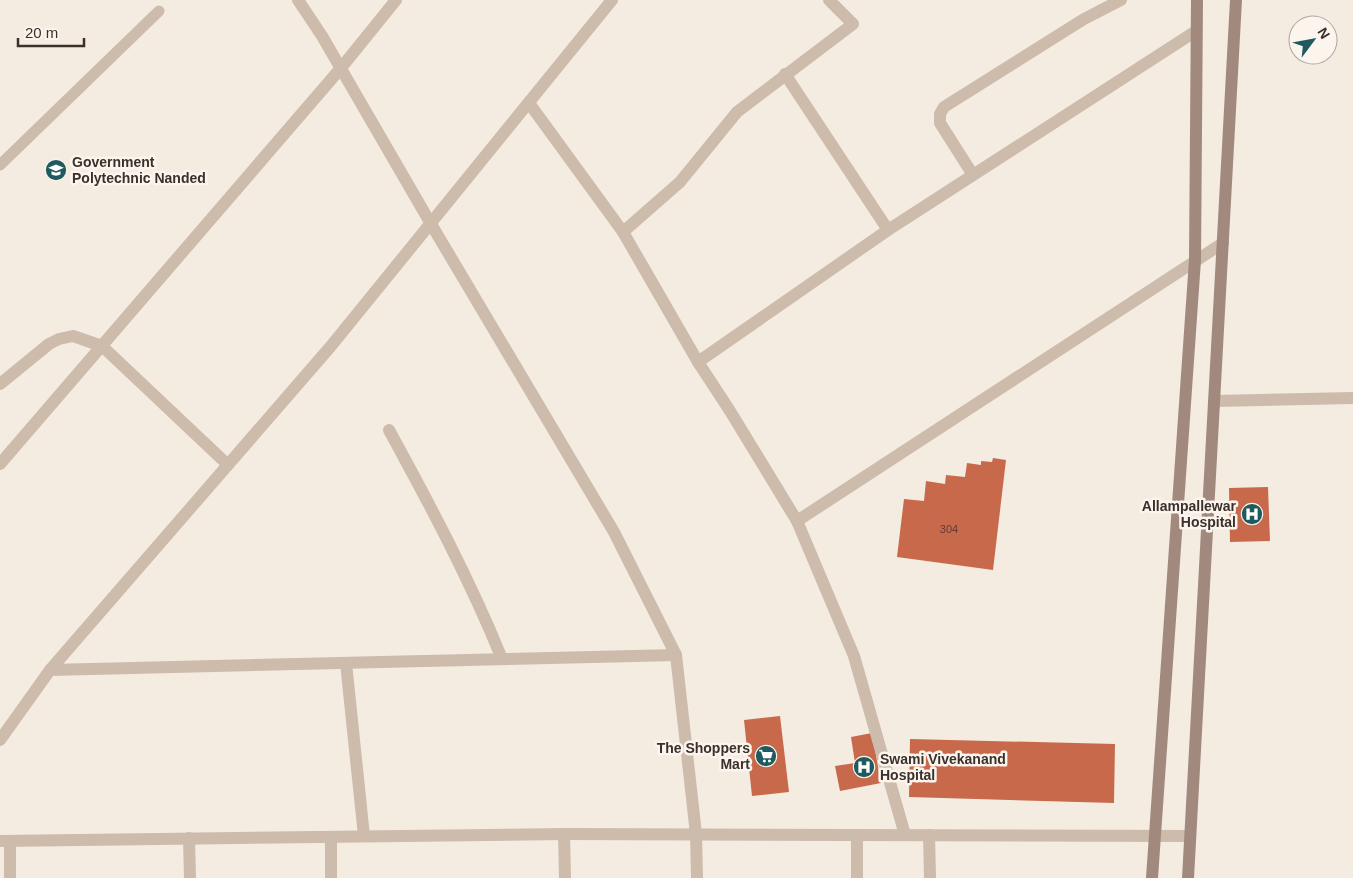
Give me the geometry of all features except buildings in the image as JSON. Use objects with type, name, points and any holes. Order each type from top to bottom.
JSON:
[{"type":"main road","points":[[1152,878],[1195,260],[1197,0]]},
{"type":"main road","points":[[1188,878],[1236,0]]},
{"type":"street","points":[[298,0],[341,68],[431,224],[614,532],[676,655],[696,834],[696,878]]},
{"type":"street","points":[[0,464],[341,68],[396,0]]},
{"type":"street","points":[[0,740],[50,670],[331,346],[612,0]]},
{"type":"street","points":[[623,232],[680,182],[737,112],[853,24],[829,0]]},
{"type":"street","points":[[973,175],[940,124],[940,114],[944,107],[1084,19],[1121,0]]},
{"type":"street","points":[[698,362],[888,230],[1196,31]]},
{"type":"street","points":[[785,74],[888,230]]},
{"type":"street","points":[[529,103],[623,232],[698,362],[730,411],[796,521],[854,656],[905,835]]},
{"type":"street","points":[[796,521],[1223,243]]},
{"type":"street","points":[[0,384],[59,338],[73,336],[102,346],[228,465]]},
{"type":"street","points":[[1214,401],[1353,398]]},
{"type":"street","points":[[389,430],[448,540],[481,608],[502,659]]},
{"type":"street","points":[[50,670],[676,655]]},
{"type":"street","points":[[346,663],[364,836]]},
{"type":"street","points":[[10,878],[5,841],[564,834],[1189,836]]},
{"type":"street","points":[[564,834],[565,878]]},
{"type":"street","points":[[857,835],[857,878]]},
{"type":"street","points":[[929,835],[930,878]]},
{"type":"street","points":[[331,836],[331,878]]},
{"type":"street","points":[[189,838],[190,878]]},
{"type":"lane","points":[[0,165],[159,11]]},
{"type":"place","name":"Government Polytechnic Nanded","points":[[56,170]]},
{"type":"place","name":"Allampallewar Hospital","points":[[1252,514]]},
{"type":"place","name":"The Shoppers Mart","points":[[766,756]]},
{"type":"place","name":"Swami Vivekanand Hospital","points":[[864,767]]}]
